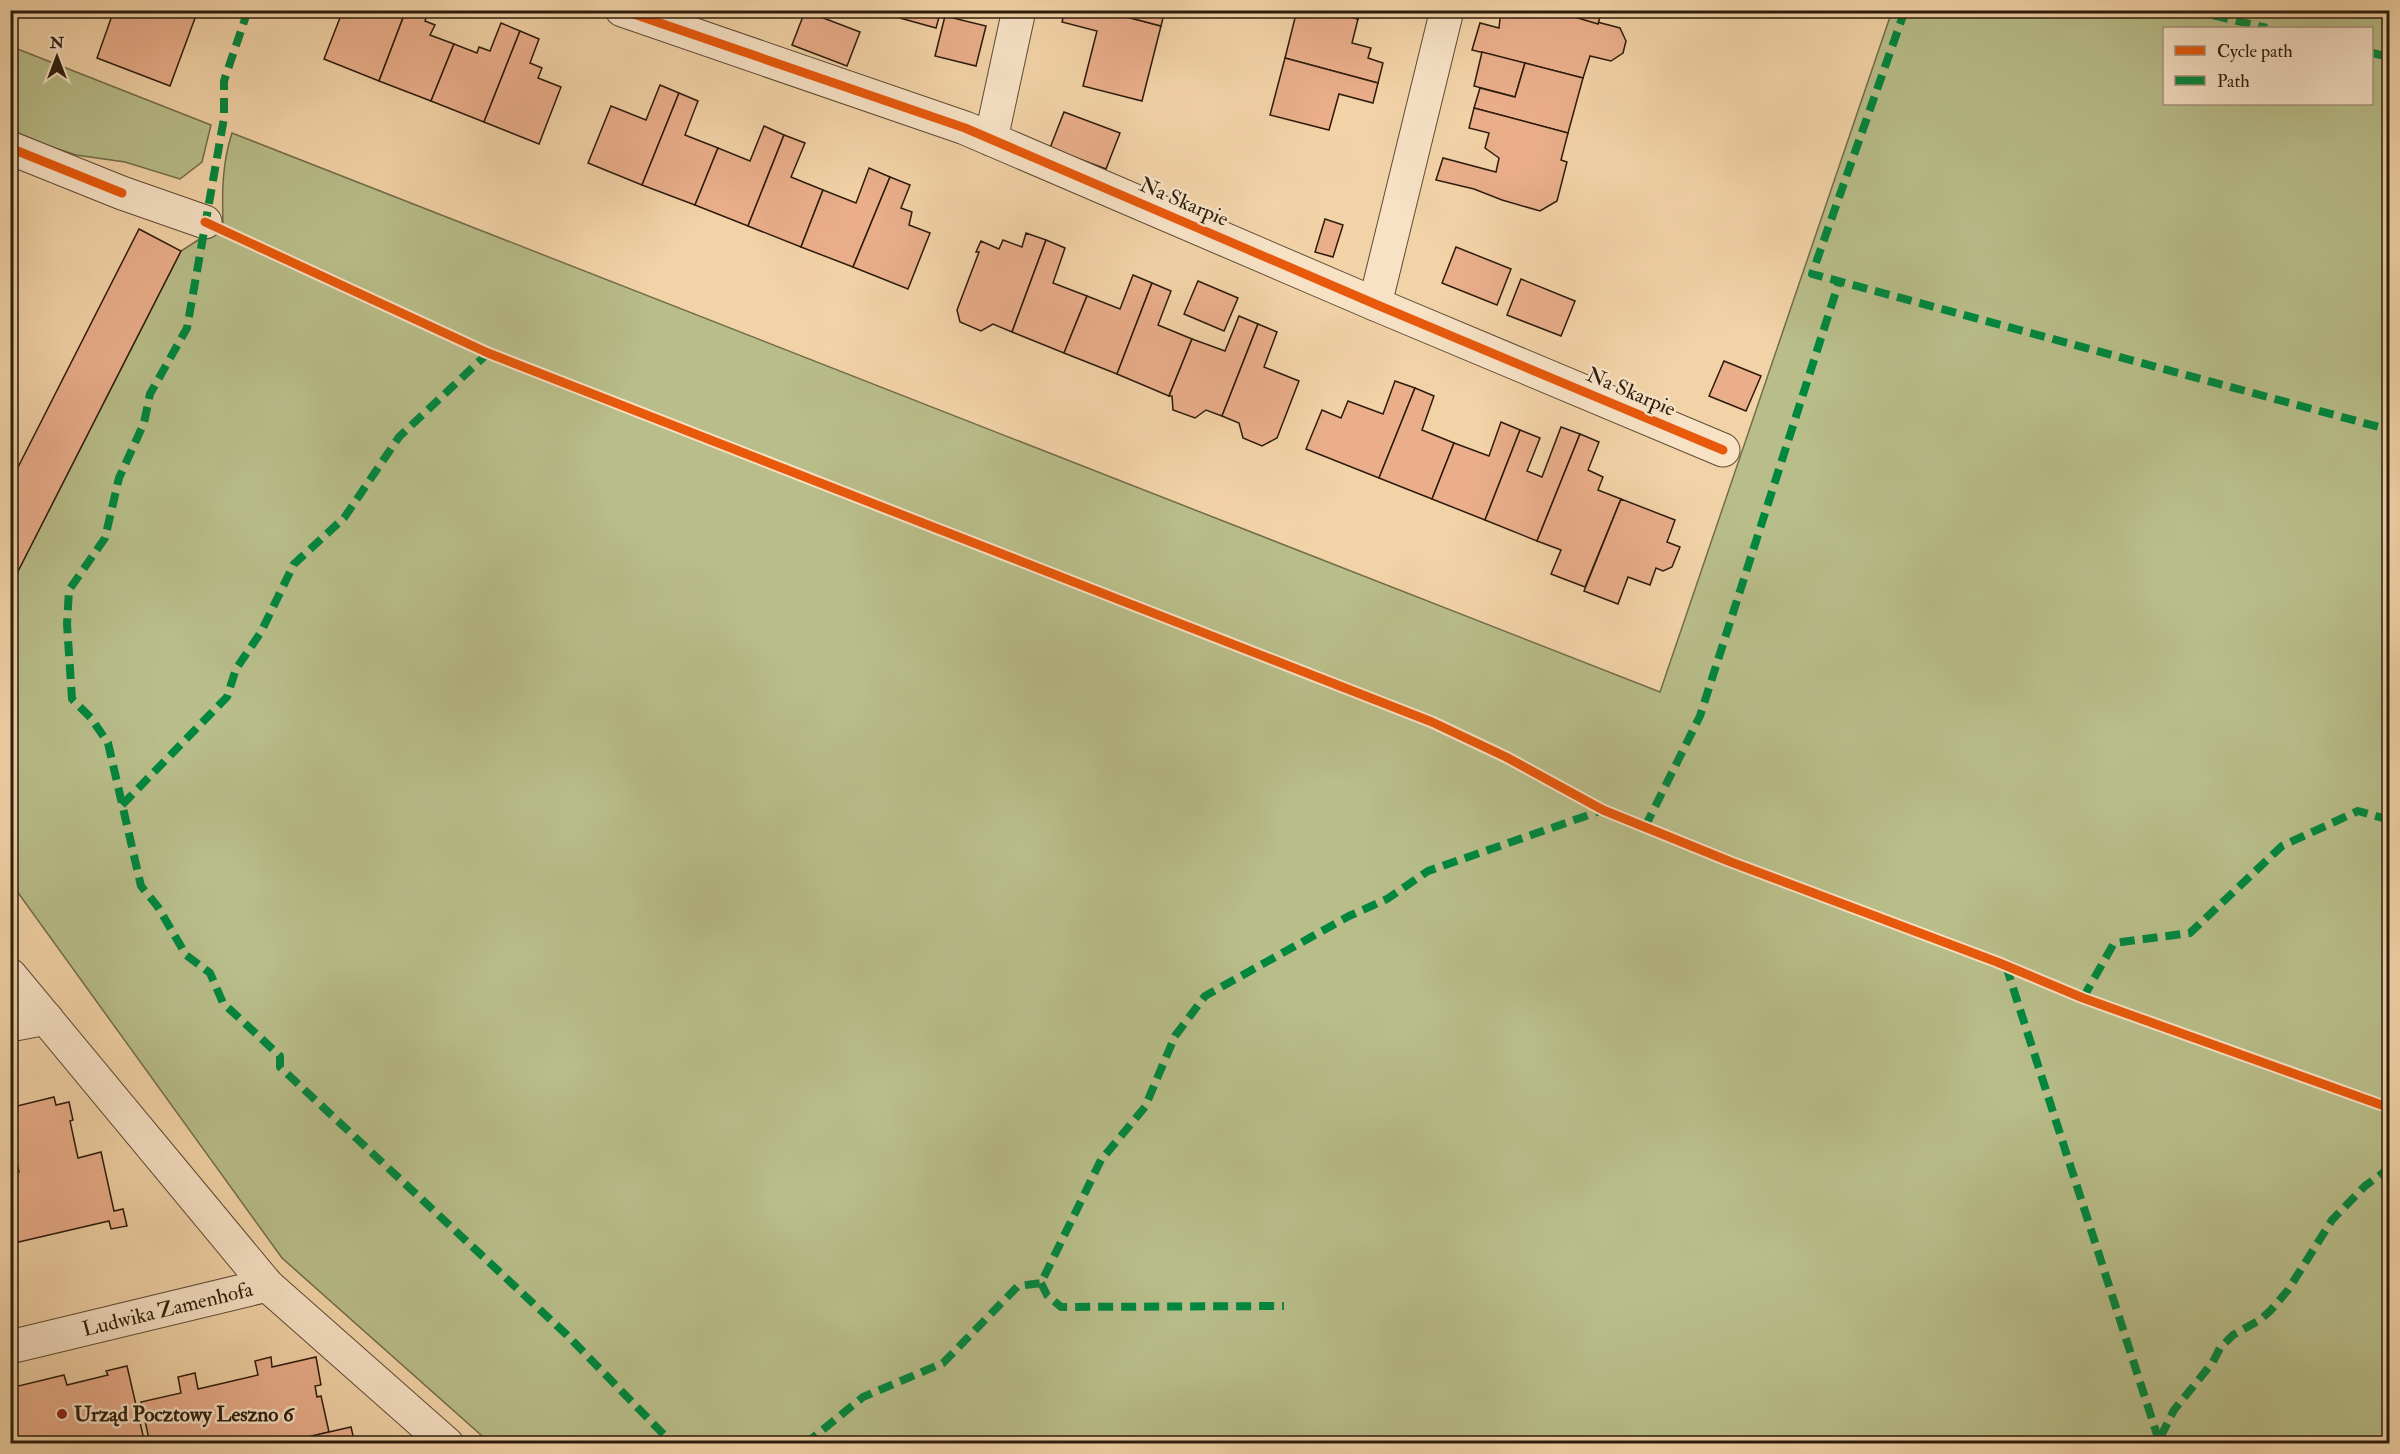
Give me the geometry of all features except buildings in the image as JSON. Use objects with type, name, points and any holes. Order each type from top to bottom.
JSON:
[{"type":"street","name":"Na Skarpie","points":[[622,10],[991,139],[1723,450]]},
{"type":"street","points":[[991,139],[1019,10]]},
{"type":"street","points":[[1375,304],[1447,10]]},
{"type":"street","points":[[10,148],[122,193],[205,222]]},
{"type":"street","points":[[10,975],[267,1285]]},
{"type":"street","points":[[10,1025],[46,1018]]},
{"type":"street","name":"Ludwika Zamenhofa","points":[[10,1347],[267,1285],[447,1443]]},
{"type":"green space","points":[[1892,11],[2389,11],[2389,1443],[490,1443],[282,1258],[11,883],[10,587],[181,251],[223,224],[223,178],[232,133],[1660,692]]},
{"type":"green space","points":[[10,46],[211,125],[202,162],[180,179],[125,162],[76,155],[11,130]]},
{"type":"marked path","points":[[248,10],[224,81],[224,118],[187,328],[150,394],[144,423],[119,478],[105,538],[69,590],[67,624],[72,699],[91,718],[108,743],[141,886],[158,907],[186,955],[210,973],[223,1003],[280,1056],[280,1067],[567,1335],[673,1444]]},
{"type":"marked path","points":[[1905,10],[1812,274],[2390,430]]},
{"type":"marked path","points":[[2191,10],[2263,27]]},
{"type":"marked path","points":[[2373,53],[2390,57]]},
{"type":"marked path","points":[[1645,827],[1700,716],[1839,282]]},
{"type":"marked path","points":[[122,805],[227,697],[236,669],[261,632],[294,564],[344,518],[399,437],[488,353]]},
{"type":"marked path","points":[[805,1444],[863,1397],[943,1363],[1018,1286],[1041,1283],[1101,1160],[1145,1107],[1175,1036],[1205,996],[1349,916],[1387,899],[1428,871],[1603,810]]},
{"type":"marked path","points":[[2083,998],[2114,943],[2190,933],[2282,846],[2358,811],[2390,820]]},
{"type":"marked path","points":[[2006,966],[2160,1444]]},
{"type":"marked path","points":[[2140,1444],[2159,1440],[2174,1410],[2213,1362],[2220,1348],[2233,1335],[2260,1320],[2271,1310],[2288,1290],[2332,1220],[2365,1186],[2384,1172],[2390,1162]]},
{"type":"marked path","points":[[1041,1283],[1047,1295],[1061,1307],[1284,1306]]},
{"type":"cycle path","points":[[622,10],[965,128],[1723,450]]},
{"type":"cycle path","points":[[10,148],[122,193]]},
{"type":"cycle path","points":[[205,222],[488,353],[1432,722],[1506,757],[1603,810],[1731,862],[1997,962],[2083,998],[2390,1108]]},
{"type":"place","name":"Urząd Pocztowy Leszno 6","points":[[62,1414]]}]
